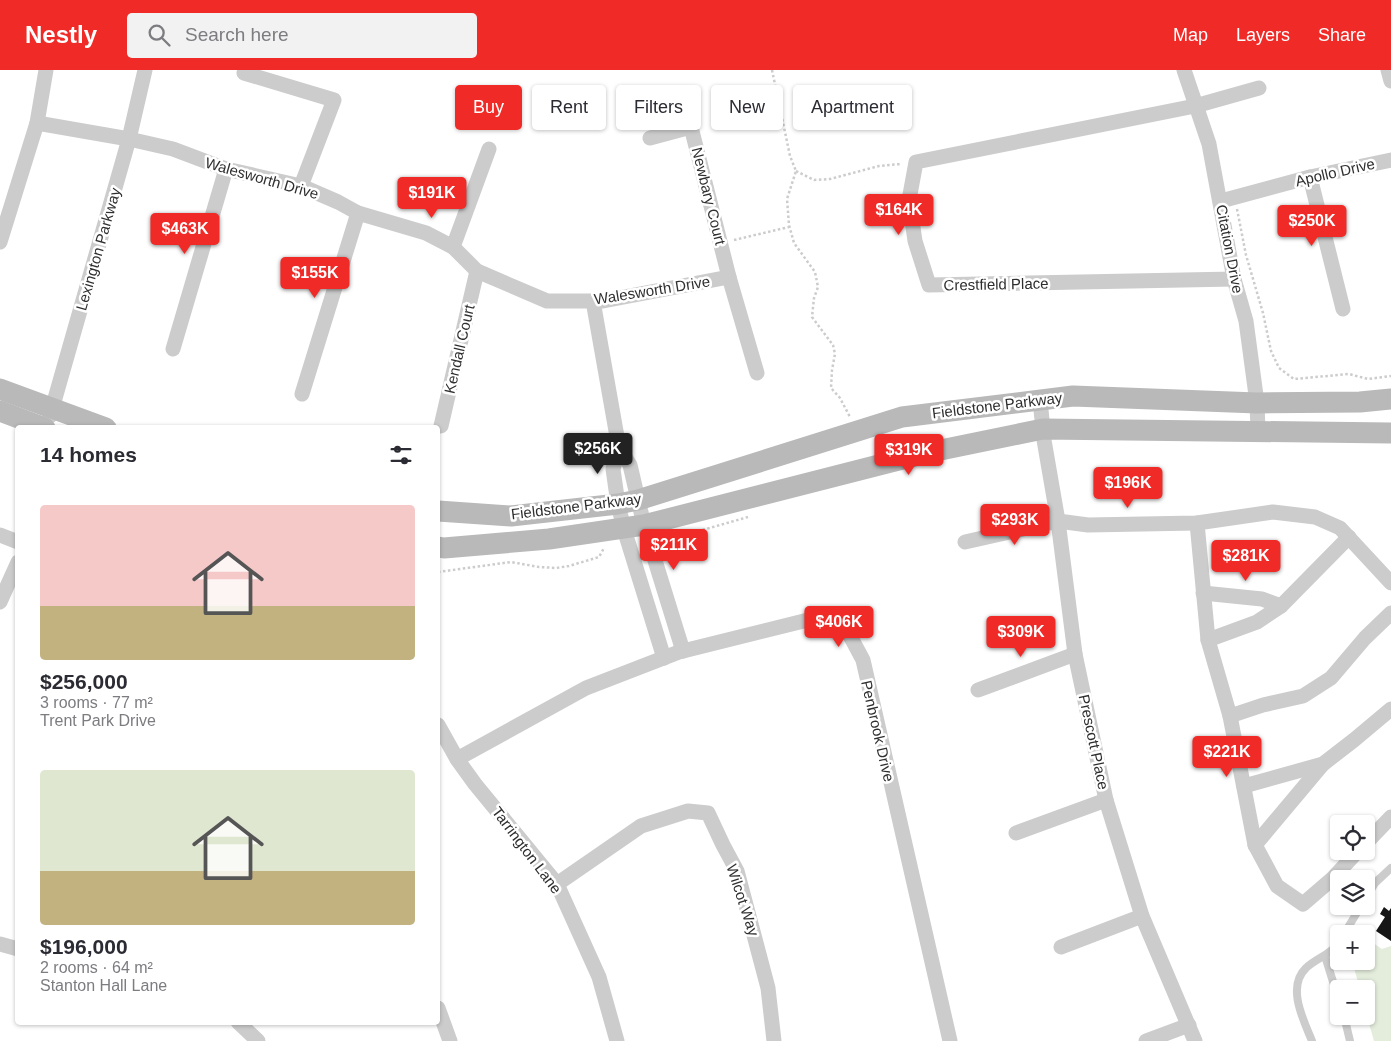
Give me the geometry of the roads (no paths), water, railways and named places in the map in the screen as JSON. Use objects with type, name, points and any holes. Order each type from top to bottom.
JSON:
[{"type":"street","points":[[0,242],[37,123],[46,70]]},
{"type":"street","name":"Lexington Parkway","points":[[48,421],[130,139],[145,70]]},
{"type":"street","name":"Citation Drive","points":[[1184,70],[1227,199],[1234,279],[1246,321],[1257,402],[1258,431]]},
{"type":"street","points":[[1388,70],[1391,82]]},
{"type":"street","points":[[244,73],[334,100],[300,186]]},
{"type":"street","points":[[1195,106],[1259,88]]},
{"type":"street","name":"Crestfield Place","points":[[1195,106],[916,162],[909,200],[915,241],[929,285],[1234,279]]},
{"type":"street","name":"Walesworth Drive","points":[[37,123],[130,139],[173,149],[226,169],[300,186],[338,202],[358,213],[426,233],[453,247],[477,271],[547,301],[604,301],[729,277]]},
{"type":"street","name":"Newbary Court","points":[[650,138],[691,127],[729,277],[757,373]]},
{"type":"street","points":[[453,247],[489,149]]},
{"type":"street","name":"Apollo Drive","points":[[1227,199],[1310,177],[1391,160]]},
{"type":"street","points":[[174,349],[226,169]]},
{"type":"street","points":[[1310,177],[1343,309]]},
{"type":"street","points":[[302,394],[358,213]]},
{"type":"street","name":"Kendall Court","points":[[441,426],[477,271]]},
{"type":"street","points":[[592,301],[619,448],[630,465],[628,502],[664,658]]},
{"type":"street","points":[[0,389],[48,421]]},
{"type":"street","name":"Fieldstone Parkway","points":[[440,511],[511,516],[628,502],[902,417],[1073,396],[1257,402],[1360,402],[1391,399]]},
{"type":"street","name":"Prescott Place","points":[[1040,400],[1075,654],[1106,800],[1142,916],[1195,1041]]},
{"type":"street","points":[[0,411],[48,421],[81,425]]},
{"type":"street","name":"Fieldstone Parkway","points":[[440,547],[444,548],[549,539],[634,527],[926,453],[1043,429],[1391,433]]},
{"type":"street","points":[[965,542],[1058,521],[1088,525],[1197,522],[1273,512],[1315,517],[1340,528],[1391,583]]},
{"type":"street","points":[[1197,522],[1208,640],[1230,716],[1255,845],[1277,886],[1303,904],[1332,879],[1350,860]]},
{"type":"street","points":[[634,527],[683,651]]},
{"type":"street","points":[[0,535],[15,541]]},
{"type":"street","points":[[1208,640],[1256,622],[1281,606],[1349,537]]},
{"type":"street","points":[[0,602],[15,569]]},
{"type":"street","points":[[1203,593],[1262,599],[1281,606]]},
{"type":"street","points":[[1230,716],[1263,705],[1303,696],[1331,678],[1365,638],[1391,613]]},
{"type":"street","name":"Penbrook Drive","points":[[457,759],[586,688],[683,651],[824,616],[848,632],[862,660],[950,1041]]},
{"type":"street","points":[[978,690],[1075,654]]},
{"type":"street","points":[[1255,845],[1323,764],[1391,709]]},
{"type":"street","name":"Tarrington Lane","points":[[440,729],[457,759],[475,784],[557,884],[599,977],[617,1041]]},
{"type":"street","points":[[1244,786],[1323,764]]},
{"type":"street","points":[[1016,833],[1106,800]]},
{"type":"street","name":"Wilcot Way","points":[[557,884],[641,826],[688,811],[708,813],[737,871],[768,988],[774,1041]]},
{"type":"street","points":[[1375,834],[1391,817]]},
{"type":"street","points":[[1061,948],[1142,916]]},
{"type":"street","points":[[0,944],[15,948]]},
{"type":"street","points":[[440,1014],[450,1041]]},
{"type":"street","points":[[241,1025],[258,1041]]},
{"type":"street","points":[[1146,1041],[1189,1025]]},
{"type":"lane","points":[[1375,883],[1391,868]]},
{"type":"lane","points":[[1312,1041],[1299,1006],[1297,984],[1305,969],[1330,952]]},
{"type":"lane","points":[[1325,956],[1332,980]]},
{"type":"lane","points":[[1346,1025],[1350,1041]]}]
